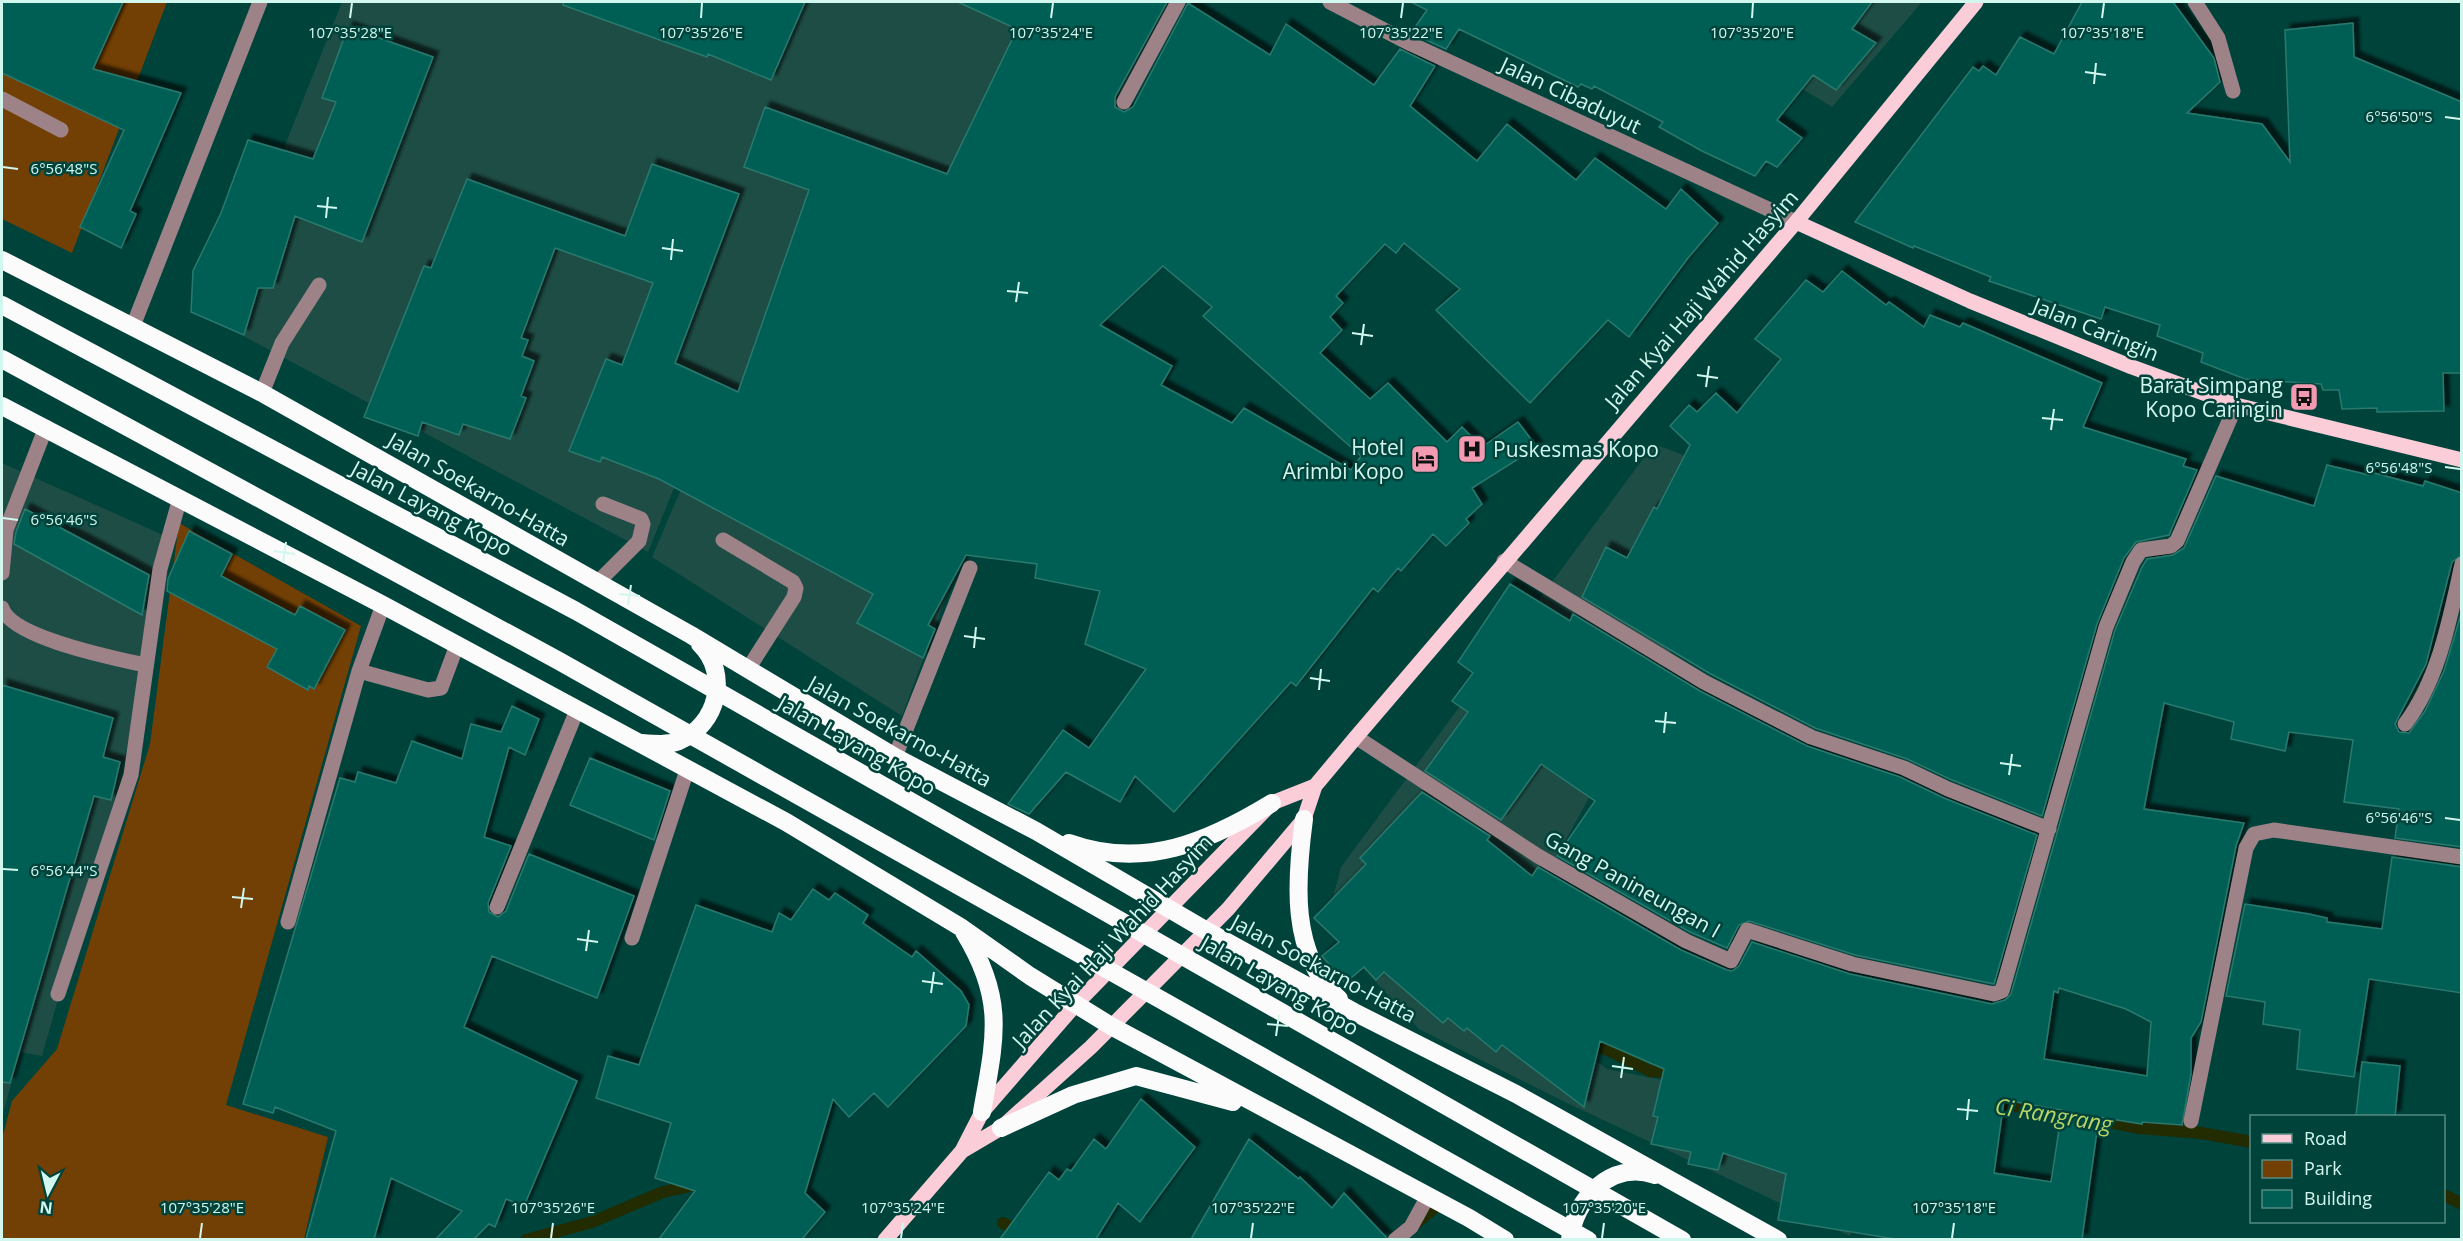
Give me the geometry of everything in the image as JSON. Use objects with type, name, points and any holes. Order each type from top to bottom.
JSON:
[{"type":"highway","name":"Jalan Soekarno-Hatta","points":[[2,260],[262,393],[691,635],[895,757],[1036,831],[1207,931],[1354,1012],[1516,1095],[1778,1239]]},
{"type":"highway","name":"Jalan Layang Kopo","points":[[2,305],[576,610],[1682,1239]]},
{"type":"highway","points":[[2,359],[559,661],[1588,1239]]},
{"type":"highway","points":[[2,406],[383,605],[786,822],[962,928],[1111,1026],[1280,1119],[1428,1196],[1499,1238]]},
{"type":"highway","points":[[624,735],[641,743],[660,745],[678,741],[695,732],[708,718],[715,702],[718,683],[714,665],[705,648],[691,635]]},
{"type":"highway","points":[[1036,831],[1101,852],[1128,856],[1151,853],[1227,831],[1272,803]]},
{"type":"highway","points":[[1304,819],[1297,874],[1298,904],[1307,944],[1326,983],[1354,1012]]},
{"type":"highway","points":[[962,928],[993,994],[992,1055],[982,1112]]},
{"type":"highway","points":[[1001,1128],[1073,1095],[1136,1076],[1211,1095],[1280,1119]]},
{"type":"highway","points":[[1570,1239],[1572,1220],[1581,1202],[1595,1187],[1611,1178],[1630,1172],[1650,1173],[1668,1179]]},
{"type":"main road","name":"Jalan Kyai Haji Wahid Hasyim","points":[[962,1151],[1001,1128],[1111,1026],[1207,931],[1304,819],[1316,786],[1356,737],[1504,561],[1796,222],[1976,2]]},
{"type":"main road","name":"Jalan Caringin","points":[[1796,222],[1970,301],[2132,368],[2236,405],[2462,460]]},
{"type":"main road","name":"Jalan Kyai Haji Wahid Hasyim","points":[[885,1239],[962,1151],[982,1112],[1076,1004],[1272,803],[1316,786]]},
{"type":"street","points":[[133,326],[260,2]]},
{"type":"street","points":[[1124,102],[1178,2]]},
{"type":"street","name":"Jalan Cibaduyut","points":[[1330,2],[1411,44],[1796,222]]},
{"type":"street","points":[[2195,2],[2218,38],[2233,91]]},
{"type":"street","points":[[2,99],[61,130]]},
{"type":"street","points":[[262,393],[282,343],[320,285]]},
{"type":"street","points":[[1504,561],[1704,682],[1811,737],[1904,768],[1948,789],[2049,829],[2106,627],[2133,562],[2141,550],[2171,546],[2177,541],[2236,405]]},
{"type":"street","points":[[2,573],[6,530],[46,428]]},
{"type":"street","points":[[58,994],[131,776],[160,569],[180,498]]},
{"type":"street","points":[[598,582],[639,541],[643,524],[641,519],[603,504]]},
{"type":"street","points":[[723,540],[793,582],[796,588],[794,597],[748,669]]},
{"type":"street","points":[[2405,724],[2428,687],[2452,612],[2462,564]]},
{"type":"street","points":[[895,757],[970,568]]},
{"type":"street","points":[[288,922],[359,671],[383,605]]},
{"type":"street","points":[[2,608],[4,614],[17,626],[89,653],[145,666]]},
{"type":"street","points":[[359,671],[428,690],[441,688],[458,645]]},
{"type":"street","points":[[497,907],[577,710]]},
{"type":"street","name":"Gang Panineungan I","points":[[1356,737],[1538,856],[1686,941],[1731,961],[1748,930],[1852,964],[1994,994],[2002,991],[2049,829]]},
{"type":"street","points":[[632,938],[687,770]]},
{"type":"street","points":[[2191,1121],[2246,848],[2254,834],[2274,830],[2462,857]]},
{"type":"street","points":[[1395,1239],[1411,1227],[1428,1196]]},
{"type":"shaded area","points":[[342,2],[1172,2],[998,357],[870,465],[709,402],[648,552],[215,321]]},
{"type":"shaded area","points":[[1802,2],[1922,2],[1832,107],[1768,68],[1812,9]]},
{"type":"shaded area","points":[[714,412],[976,517],[902,716],[652,557]]},
{"type":"shaded area","points":[[1654,444],[1785,493],[1712,585],[1659,670],[1488,982],[1607,1069],[1860,1120],[1850,1236],[1567,1103],[1419,1029],[1352,956],[1328,916],[1341,867]]},
{"type":"shaded area","points":[[2,463],[172,539],[120,780],[42,1056],[20,1052],[2,1117]]},
{"type":"green space","points":[[2,2],[167,2],[72,253],[2,219]]},
{"type":"green space","points":[[179,523],[361,626],[226,1105],[328,1137],[304,1239],[2,1239],[2,1139],[12,1101],[57,1049],[150,744]]},
{"type":"building","points":[[2,2],[123,2],[93,69],[181,93],[130,211],[136,214],[121,248],[80,227],[124,130],[2,73]]},
{"type":"building","points":[[564,2],[805,2],[771,80],[708,54],[707,57],[563,5]]},
{"type":"building","points":[[958,2],[1167,2],[1115,97],[1115,107],[1124,112],[1133,107],[1188,3],[1270,55],[1286,24],[1374,85],[1400,49],[1435,66],[1410,106],[1477,161],[1507,124],[1576,180],[1595,158],[1666,209],[1681,189],[1718,223],[1688,258],[1629,337],[1608,320],[1530,403],[1436,310],[1460,289],[1404,243],[1396,253],[1385,244],[1336,296],[1343,303],[1330,317],[1342,330],[1320,353],[1370,399],[1388,383],[1447,442],[1462,427],[1482,447],[1518,422],[1537,447],[1472,488],[1482,504],[1466,519],[1469,523],[1446,546],[1433,534],[1401,571],[1398,568],[1378,592],[1373,588],[1296,686],[1291,682],[1174,812],[1135,776],[1120,802],[1066,772],[1029,814],[1008,804],[1063,730],[1089,748],[1146,669],[1085,644],[1100,591],[1035,578],[1037,564],[966,555],[928,625],[935,629],[923,658],[857,623],[873,594],[659,479],[602,457],[600,462],[569,451],[606,359],[622,365],[653,283],[555,248],[521,338],[528,340],[522,356],[534,361],[521,396],[526,398],[510,439],[463,424],[459,435],[422,422],[418,436],[364,417],[424,266],[431,268],[467,179],[625,236],[652,164],[739,194],[675,363],[738,392],[809,190],[744,167],[765,107],[947,174],[1017,29]],"holes":[[[1163,266],[1212,307],[1203,316],[1361,456],[1351,470],[1244,408],[1232,423],[1161,385],[1172,366],[1100,325]]]},
{"type":"building","points":[[1411,2],[1872,2],[1852,29],[1876,43],[1836,90],[1813,75],[1777,120],[1802,138],[1777,167],[1766,161],[1755,176],[1702,151],[1659,127],[1663,122],[1594,86],[1592,89],[1581,84],[1578,87],[1459,29],[1446,49],[1411,33],[1427,10]]},
{"type":"building","points":[[2082,2],[2173,2],[2214,58],[2220,82],[2187,113],[2262,124],[2290,162],[2285,30],[2353,23],[2354,57],[2462,102],[2462,373],[2443,373],[2444,411],[2377,412],[2377,408],[2342,409],[2339,390],[2323,390],[2321,384],[2245,379],[2201,362],[2203,353],[2157,336],[2160,325],[2105,307],[2101,319],[1989,281],[1991,277],[1914,246],[1913,248],[1855,222],[1973,67],[1979,71],[1983,66],[1996,75],[2020,37],[2054,54]]},
{"type":"building","points":[[348,27],[433,57],[362,242],[295,216],[273,288],[258,288],[244,335],[191,312],[193,271],[221,213],[248,140],[313,159],[336,102],[322,98]]},
{"type":"building","points":[[1842,271],[1886,305],[1889,302],[1924,327],[1930,315],[1960,327],[1963,323],[2102,383],[2083,427],[2186,459],[2183,466],[2197,470],[2169,535],[2136,542],[2124,558],[2097,624],[2042,816],[1952,780],[1907,759],[1815,728],[1709,673],[1582,597],[1606,547],[1627,558],[1654,507],[1657,509],[1690,445],[1670,426],[1689,405],[1697,412],[1716,393],[1737,413],[1781,359],[1755,339],[1806,280],[1823,292]]},
{"type":"building","points":[[2327,465],[2369,475],[2370,472],[2423,486],[2425,481],[2462,493],[2462,555],[2452,562],[2426,664],[2395,724],[2399,732],[2409,733],[2425,711],[2444,671],[2462,611],[2462,847],[2395,838],[2399,809],[2344,802],[2353,740],[2289,732],[2285,751],[2231,739],[2234,722],[2164,703],[2144,809],[2244,823],[2236,846],[2201,1022],[2191,1038],[2191,1074],[2182,1125],[2142,1122],[2142,1124],[2099,1117],[2082,1239],[1895,1239],[1778,1220],[1786,1174],[1723,1153],[1718,1170],[1688,1164],[1691,1152],[1651,1144],[1658,1117],[1653,1116],[1664,1069],[1600,1041],[1584,1107],[1502,1045],[1496,1052],[1467,1028],[1464,1031],[1448,1018],[1443,1023],[1384,972],[1376,980],[1364,967],[1345,983],[1322,956],[1339,942],[1314,918],[1366,864],[1360,858],[1422,792],[1490,836],[1487,840],[1532,876],[1538,867],[1681,950],[1727,970],[1732,971],[1739,966],[1752,942],[1850,974],[1992,1004],[2005,1000],[2011,994],[2115,630],[2147,559],[2173,555],[2184,548],[2216,476],[2314,506]],"holes":[[[2059,988],[2126,1009],[2151,1022],[2147,1076],[2044,1059],[2054,991],[2058,993]],[[2004,1100],[2062,1110],[2051,1182],[1994,1173]]]},
{"type":"building","points":[[25,509],[149,575],[142,615],[14,544]]},
{"type":"building","points":[[189,531],[232,554],[221,576],[295,615],[300,606],[345,630],[314,689],[309,686],[308,690],[267,667],[277,649],[167,591],[168,579]]},
{"type":"building","points":[[1510,584],[1570,621],[1573,614],[1700,691],[1807,746],[1900,777],[1944,798],[2037,835],[1994,984],[1855,955],[1749,921],[1739,925],[1727,948],[1690,932],[1557,856],[1595,801],[1541,764],[1501,820],[1425,771],[1468,712],[1452,701],[1473,673],[1458,662]]},
{"type":"building","points":[[2,685],[113,718],[103,757],[120,762],[111,800],[94,796],[10,1083],[2,1082]]},
{"type":"building","points":[[512,706],[539,719],[525,755],[509,747],[484,837],[511,846],[488,903],[489,912],[498,917],[506,911],[529,854],[634,896],[597,998],[492,956],[464,1027],[577,1081],[524,1206],[506,1199],[495,1227],[489,1224],[474,1239],[436,1239],[462,1211],[391,1178],[374,1239],[306,1239],[336,1131],[275,1107],[273,1113],[243,1104],[340,778],[355,782],[358,772],[396,783],[412,741],[462,759],[471,724],[501,732]]},
{"type":"building","points":[[590,758],[670,791],[654,840],[570,805]]},
{"type":"building","points":[[2392,857],[2462,867],[2462,993],[2369,979],[2354,1077],[2297,1069],[2300,1030],[2263,1024],[2265,1002],[2226,996],[2245,904],[2309,914],[2327,918],[2327,922],[2382,929]]},
{"type":"building","points":[[813,889],[829,900],[835,893],[868,915],[863,923],[912,957],[916,951],[961,991],[969,1005],[966,1026],[888,1107],[874,1093],[849,1117],[833,1099],[805,1193],[825,1212],[802,1239],[659,1239],[695,1191],[655,1178],[671,1123],[596,1098],[608,1056],[639,1065],[696,905],[772,932],[779,913],[791,920]]},
{"type":"building","points":[[2362,1062],[2400,1066],[2395,1115],[2356,1115]]},
{"type":"building","points":[[1141,1099],[1195,1147],[1140,1222],[1118,1203],[1096,1239],[1000,1239],[1049,1172],[1059,1180],[1067,1169],[1071,1171],[1094,1139],[1106,1149]]},
{"type":"building","points":[[1249,1139],[1299,1179],[1300,1177],[1332,1208],[1344,1193],[1386,1239],[1191,1239]]},
{"type":"waterway","name":"Ci Rangrang","points":[[1585,1042],[1608,1050],[1650,1071],[1678,1073]]},
{"type":"waterway","name":"Ci Rangrang","points":[[1988,1103],[2051,1110],[2139,1128],[2201,1133],[2250,1142]]},
{"type":"waterway","name":"Ci Rangrang","points":[[526,1240],[592,1222],[663,1192],[699,1184]]},
{"type":"waterway","name":"Ci Rangrang","points":[[2445,1196],[2462,1204]]},
{"type":"waterway","name":"Ci Rangrang","points":[[1414,1225],[1438,1205]]},
{"type":"waterway","name":"Ci Rangrang","points":[[1003,1223],[1037,1240]]},
{"type":"place","name":"Barat Simpang Kopo Caringin","points":[[2304,397]]},
{"type":"place","name":"Puskesmas Kopo","points":[[1472,449]]},
{"type":"place","name":"Hotel Arimbi Kopo","points":[[1425,459]]}]
